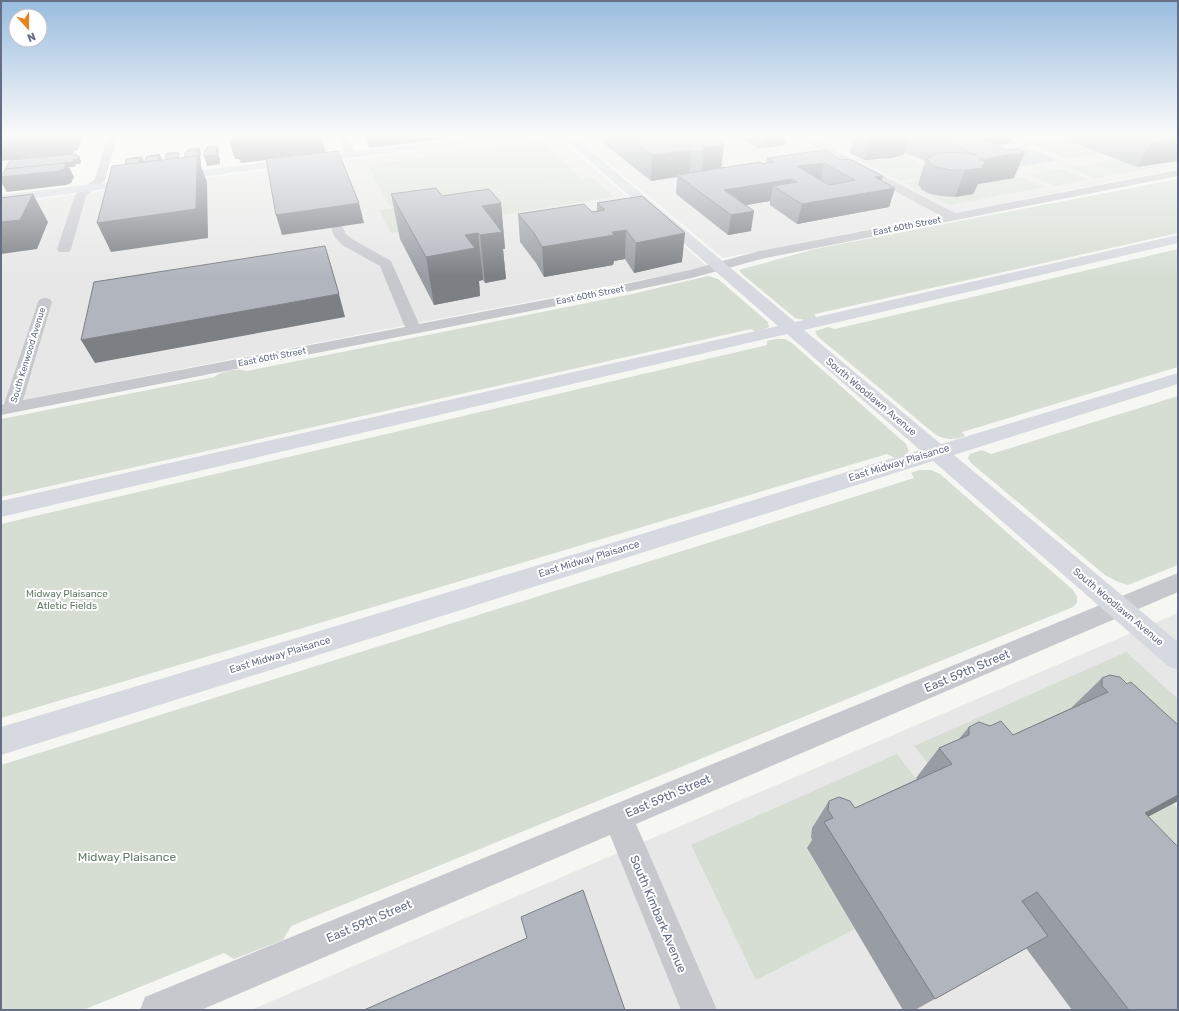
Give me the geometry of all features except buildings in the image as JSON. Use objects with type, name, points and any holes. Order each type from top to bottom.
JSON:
[{"type":"street","points":[[64,248],[81,195],[97,182]]},
{"type":"street","points":[[1,199],[136,182]]},
{"type":"street","name":"South Woodlawn Avenue","points":[[619,182],[1178,658]]},
{"type":"street","points":[[886,182],[953,217]]},
{"type":"street","name":"East 60th Street","points":[[6,409],[627,288],[692,274],[759,255],[1131,182]]},
{"type":"street","points":[[336,227],[340,236],[348,242],[386,264],[414,330]]},
{"type":"street","points":[[1,509],[789,327],[1178,239]]},
{"type":"street","name":"South Kenwood Avenue","points":[[6,409],[45,302]]},
{"type":"street","name":"East Midway Plaisance","points":[[1,741],[1178,378]]},
{"type":"street","name":"East 59th Street","points":[[158,1010],[1178,582]]},
{"type":"street","name":"South Kimbark Avenue","points":[[618,817],[699,1010]]},
{"type":"shaded area","points":[[173,182],[610,182],[708,267],[1,404],[1,204]]},
{"type":"shaded area","points":[[631,182],[1111,182],[723,258]]},
{"type":"shaded area","points":[[1178,613],[1178,1010],[251,1010]]},
{"type":"green space","points":[[377,182],[560,182],[390,207]]},
{"type":"green space","points":[[561,182],[597,182],[613,197],[391,233],[379,210]]},
{"type":"green space","points":[[931,182],[921,187],[921,189],[939,194],[972,191],[975,190],[975,185],[991,182],[1033,182],[1045,187],[949,205],[904,183]]},
{"type":"green space","points":[[1046,182],[1072,182],[1055,186]]},
{"type":"green space","points":[[1162,182],[1178,182],[1178,233],[815,314],[816,318],[805,320],[795,318],[739,270],[815,249]]},
{"type":"green space","points":[[1178,249],[1178,367],[962,432],[965,436],[957,438],[947,439],[936,435],[817,336],[815,331],[828,327],[835,329]]},
{"type":"green space","points":[[708,276],[718,279],[768,322],[769,327],[756,332],[751,329],[1,497],[1,419],[214,377],[230,370],[239,369],[247,371],[632,294]]},
{"type":"green space","name":"Midway Plaisance Atletic Fields","points":[[785,339],[792,343],[906,444],[909,451],[906,454],[895,458],[887,454],[1,718],[1,524],[767,345],[767,341]]},
{"type":"green space","points":[[1178,396],[1178,565],[1128,585],[1105,575],[971,463],[968,458],[970,454],[982,450],[991,454]]},
{"type":"green space","name":"Midway Plaisance","points":[[919,470],[931,470],[940,474],[1072,589],[1077,596],[1077,603],[1073,607],[291,926],[283,940],[234,959],[224,953],[83,1010],[1,1010],[1,765],[914,478],[911,473]]},
{"type":"green space","points":[[1126,652],[1178,699],[1178,794],[933,770],[914,746]]},
{"type":"green space","points":[[897,754],[927,793],[807,849],[855,929],[756,980],[691,845]]},
{"type":"green space","points":[[1173,804],[1178,810],[1178,828],[1176,829],[1178,831],[1178,866],[1106,839]]}]
